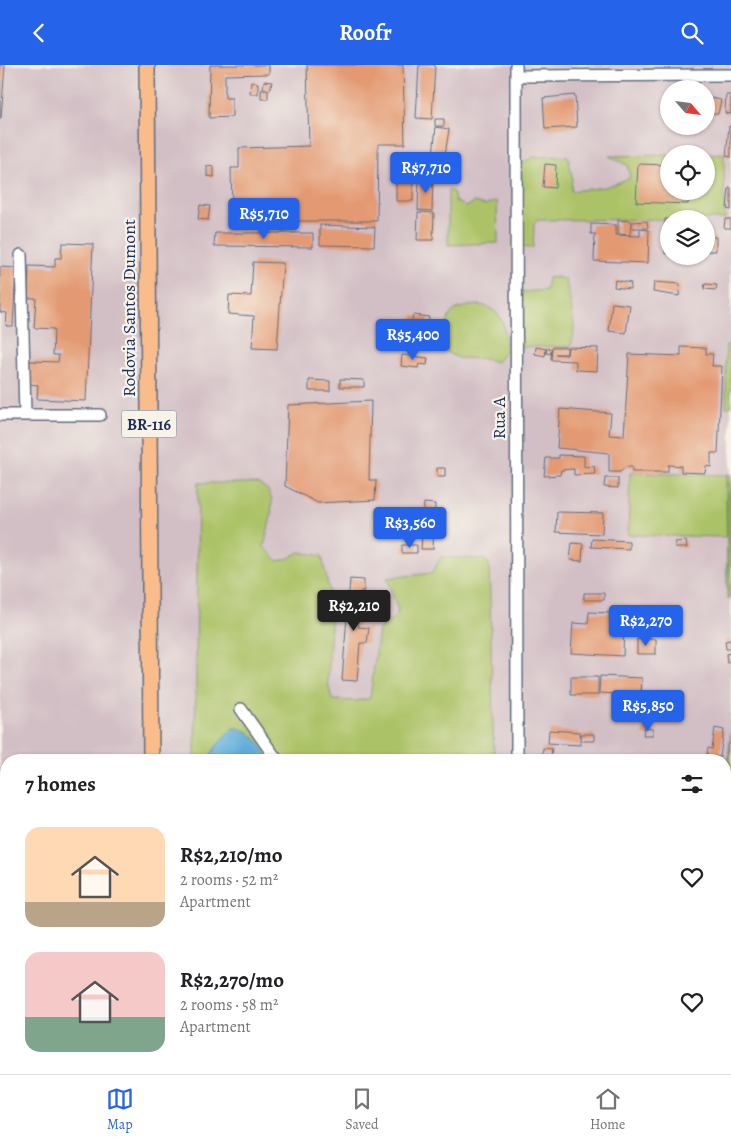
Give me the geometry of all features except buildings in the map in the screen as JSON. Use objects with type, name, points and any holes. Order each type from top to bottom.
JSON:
[{"type":"highway","name":"Rodovia Santos Dumont","points":[[147,65],[151,754]]},
{"type":"street","name":"Rua A","points":[[517,754],[516,71],[731,75]]},
{"type":"street","points":[[21,255],[24,414]]},
{"type":"street","name":"BR-116","points":[[0,415],[100,415]]},
{"type":"street","points":[[241,709],[272,754]]},
{"type":"shaded area","points":[[0,65],[731,65],[731,754],[0,754]]},
{"type":"green space","points":[[715,154],[724,154],[725,219],[715,219],[715,210],[660,210],[660,219],[538,220],[534,224],[533,248],[520,247],[521,164],[533,157],[568,156],[572,177],[571,191],[605,187],[630,178],[627,165],[609,156],[660,155],[660,200],[715,200]]},
{"type":"green space","points":[[448,190],[453,192],[455,201],[466,207],[475,202],[485,205],[497,201],[498,243],[448,245]]},
{"type":"green space","points":[[548,278],[565,279],[567,288],[574,326],[571,346],[521,347],[522,292],[546,290]]},
{"type":"green space","points":[[480,305],[495,311],[504,328],[506,351],[497,362],[484,359],[458,358],[446,352],[449,317],[459,309]]},
{"type":"green space","points":[[726,345],[731,345],[731,407],[726,407]]},
{"type":"green space","points":[[630,473],[726,475],[728,537],[628,535]]},
{"type":"green space","points":[[726,475],[731,475],[731,599],[727,599]]},
{"type":"green space","points":[[198,483],[258,483],[268,490],[272,500],[271,516],[264,547],[278,561],[300,552],[322,556],[332,605],[328,683],[332,700],[357,701],[370,698],[379,629],[394,619],[398,611],[387,578],[432,573],[441,557],[483,559],[489,563],[494,754],[195,754]]},
{"type":"green space","points":[[731,733],[731,754],[729,754]]},
{"type":"water","points":[[233,728],[240,729],[251,734],[266,754],[211,754]]}]
